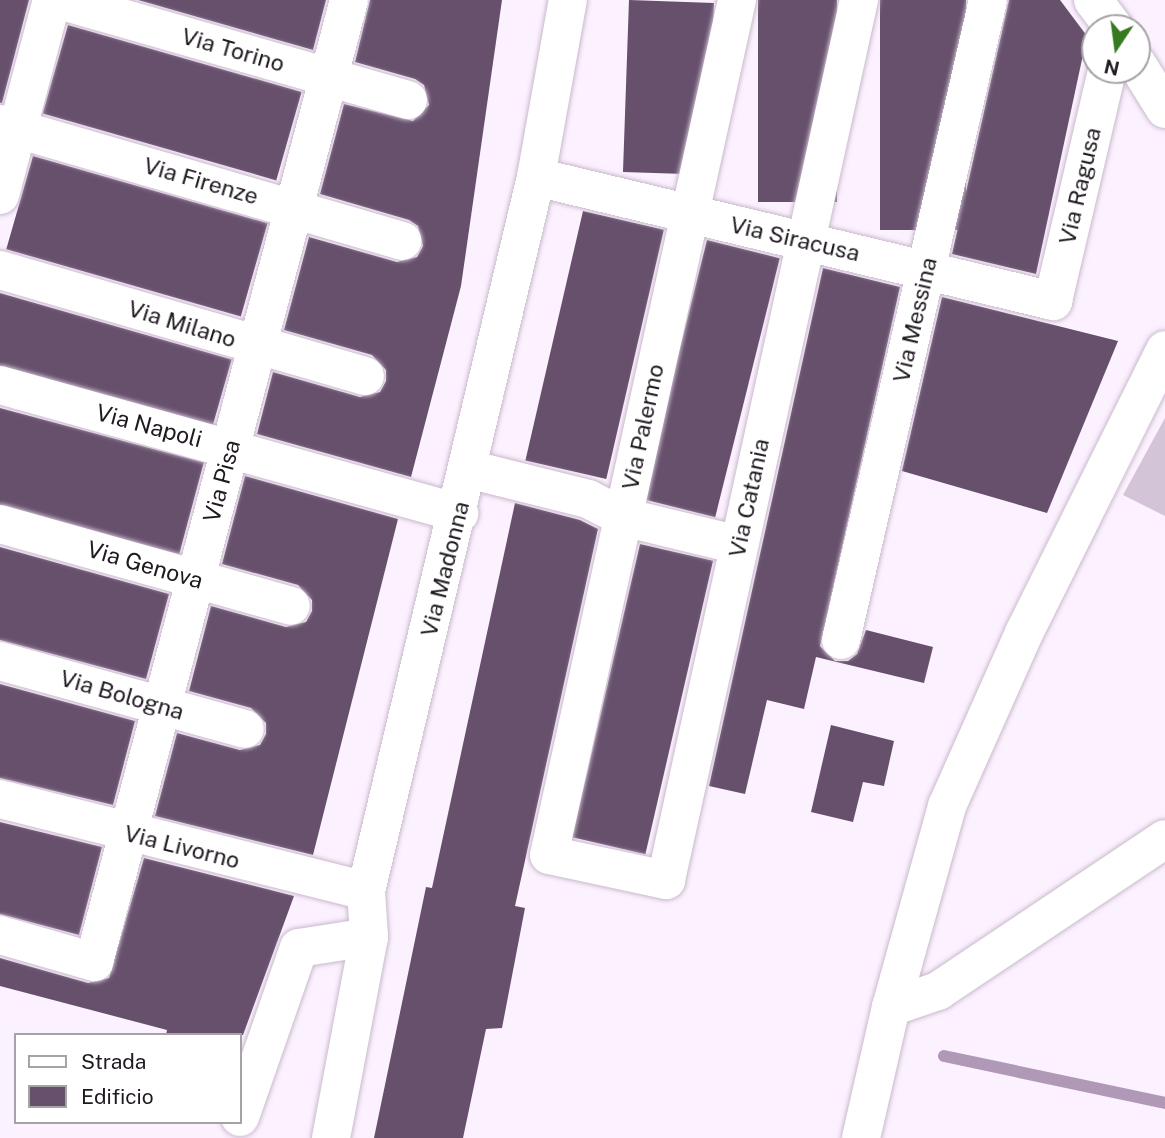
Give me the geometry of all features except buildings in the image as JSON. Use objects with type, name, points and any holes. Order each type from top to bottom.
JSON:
[{"type":"street","points":[[0,195],[9,126],[52,0]]},
{"type":"street","name":"Via Torino","points":[[59,0],[408,100]]},
{"type":"street","name":"Via Pisa","points":[[0,935],[94,962],[349,0]]},
{"type":"street","name":"Via Madonna","points":[[331,1138],[369,937],[366,891],[459,513],[536,177],[568,0]]},
{"type":"street","name":"Via Palermo","points":[[549,855],[737,0]]},
{"type":"street","name":"Via Catania","points":[[549,855],[666,880],[859,0]]},
{"type":"street","name":"Via Messina","points":[[841,640],[988,0]]},
{"type":"street","name":"Via Ragusa","points":[[1053,301],[1104,84]]},
{"type":"street","points":[[1149,84],[1165,109]]},
{"type":"street","name":"Via Firenze","points":[[9,126],[294,207],[402,241]]},
{"type":"street","name":"Via Siracusa","points":[[536,177],[1053,301]]},
{"type":"street","name":"Via Milano","points":[[0,270],[365,376]]},
{"type":"street","points":[[861,1138],[891,1007],[947,806],[1024,633],[1165,350]]},
{"type":"street","name":"Via Napoli","points":[[0,385],[459,513]]},
{"type":"street","points":[[468,469],[587,499],[624,517],[739,545]]},
{"type":"street","name":"Via Genova","points":[[0,524],[291,606]]},
{"type":"street","name":"Via Bologna","points":[[0,661],[245,729]]},
{"type":"street","name":"Via Livorno","points":[[0,799],[128,834],[366,891]]},
{"type":"street","points":[[891,1007],[938,991],[1165,839]]},
{"type":"street","points":[[242,1111],[299,948],[369,937]]},
{"type":"shaded area","points":[[1165,418],[1165,516],[1123,495]]},
{"type":"waterway","points":[[944,1056],[1165,1103]]}]
